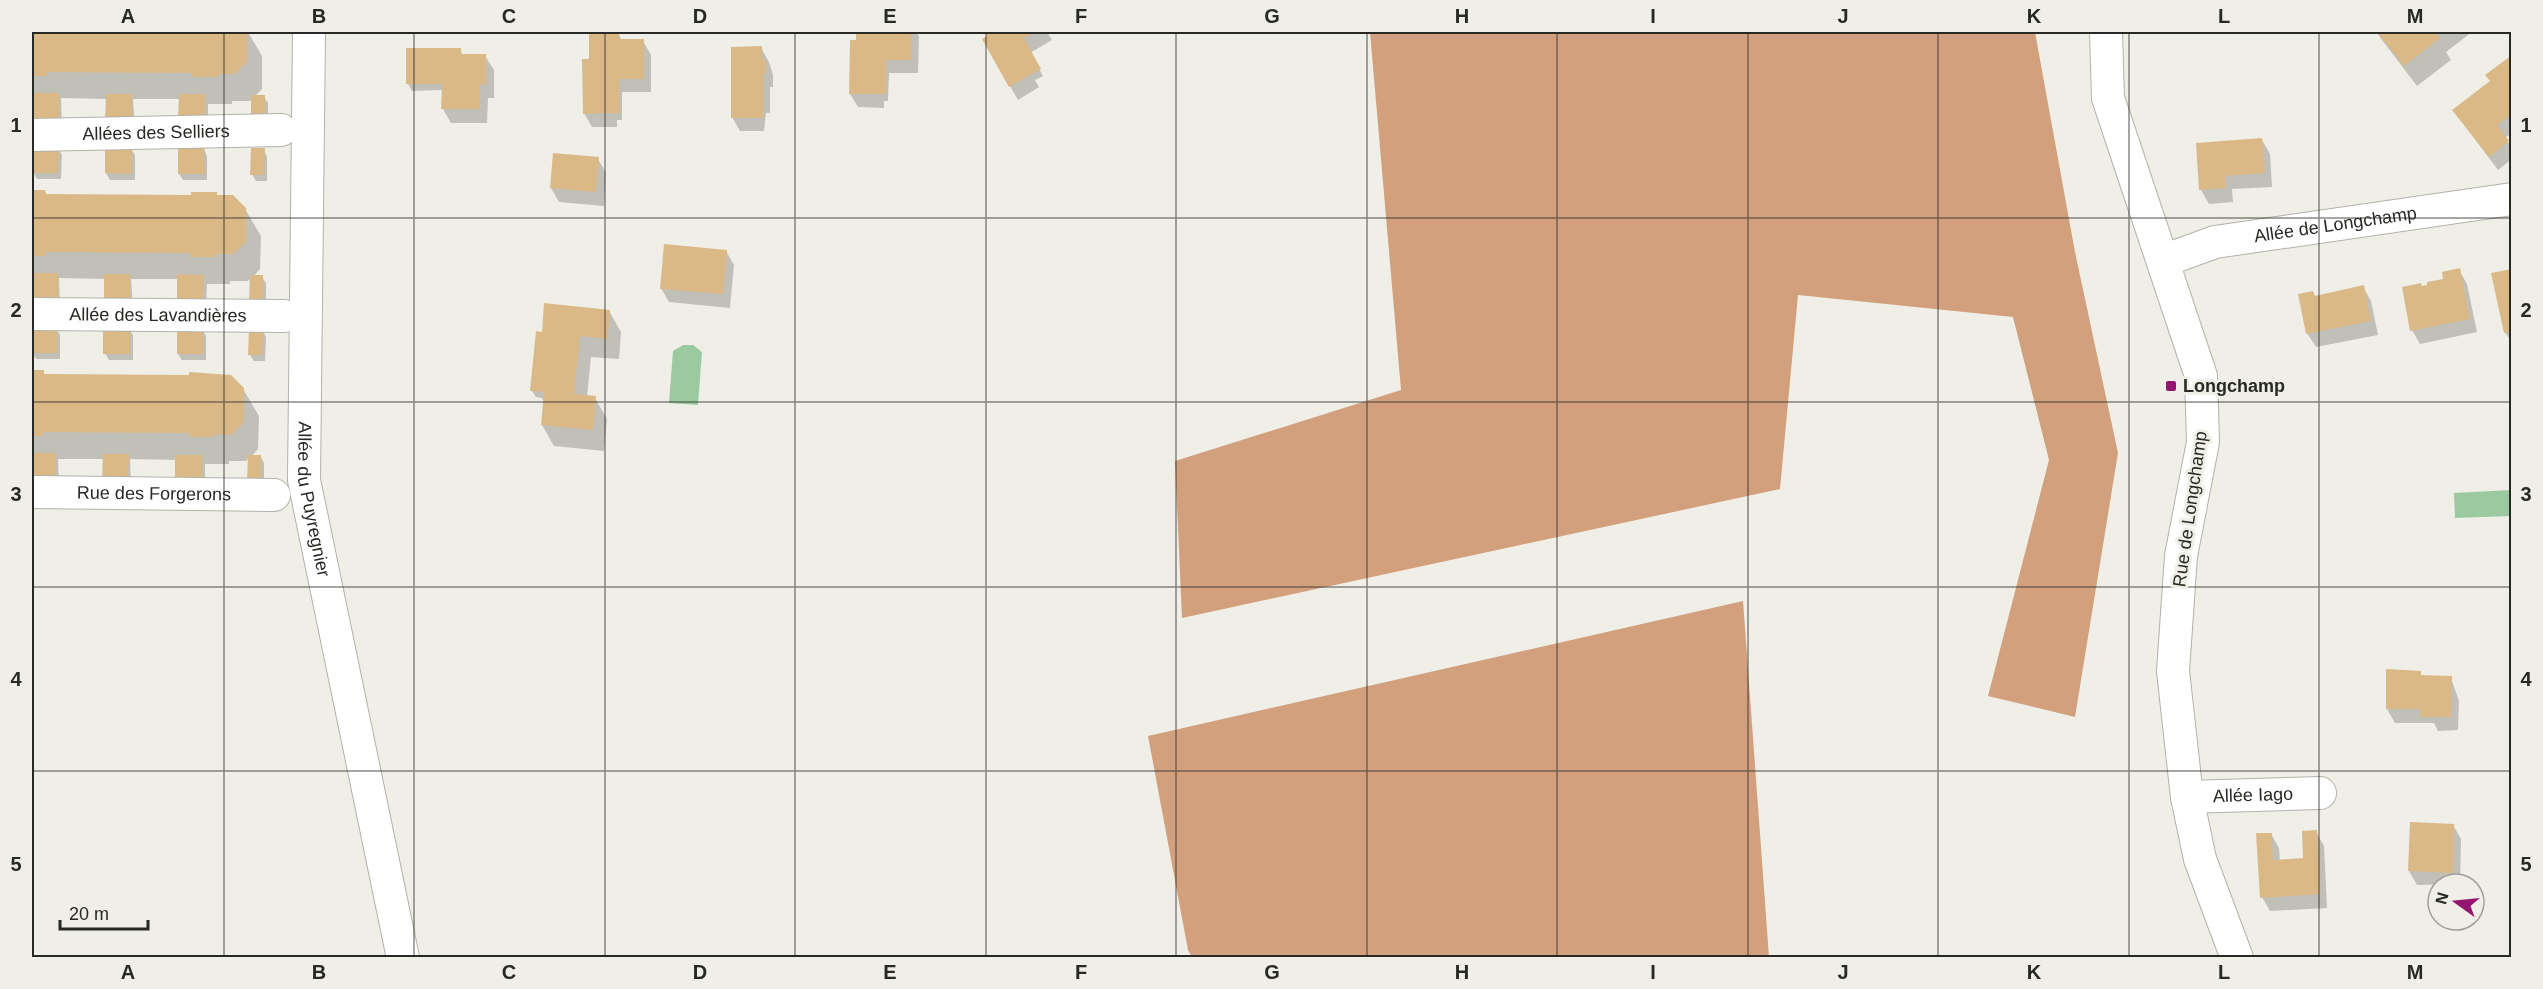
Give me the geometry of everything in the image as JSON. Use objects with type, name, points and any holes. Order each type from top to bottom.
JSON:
[{"type":"street","name":"Allée du Puyregnier","points":[[309,32],[304,480],[403,957]]},
{"type":"street","name":"Rue de Longchamp","points":[[2106,32],[2108,98],[2201,376],[2203,442],[2181,556],[2173,671],[2187,796],[2200,859],[2237,957]]},
{"type":"street","name":"Allées des Selliers","points":[[32,135],[281,130]]},
{"type":"street","name":"Allée de Longchamp","points":[[2163,261],[2215,242],[2511,198]]},
{"type":"street","name":"Allée des Lavandières","points":[[32,314],[284,316]]},
{"type":"street","name":"Rue des Forgerons","points":[[32,492],[274,495]]},
{"type":"street","name":"Allée Iago","points":[[2187,796],[2320,794]]},
{"type":"shaded area","points":[[1370,32],[2035,32],[2075,252],[2118,453],[2075,717],[1988,696],[2049,460],[2013,317],[1798,295],[1780,489],[1182,618],[1175,461],[1401,390]]},
{"type":"shaded area","points":[[683,345],[693,345],[702,352],[698,405],[669,403],[673,351]]},
{"type":"shaded area","points":[[2511,490],[2511,516],[2455,518],[2454,493]]},
{"type":"shaded area","points":[[1743,601],[1769,957],[1192,957],[1188,950],[1148,736]]},
{"type":"building","points":[[32,32],[247,32],[247,62],[234,74],[218,74],[218,77],[192,77],[192,73],[47,72],[47,76],[32,76]]},
{"type":"building","points":[[856,32],[911,32],[911,60],[886,60],[886,94],[849,94],[850,40],[856,40]]},
{"type":"building","points":[[985,32],[1035,32],[1024,38],[1041,69],[1009,87],[982,39],[987,36]]},
{"type":"building","points":[[2377,32],[2434,32],[2440,38],[2404,66]]},
{"type":"building","points":[[589,34],[619,34],[620,39],[644,39],[644,79],[619,79],[620,113],[583,114],[582,59],[589,59]]},
{"type":"building","points":[[762,46],[763,60],[766,60],[765,74],[763,74],[763,118],[731,118],[731,47]]},
{"type":"building","points":[[406,48],[461,48],[461,54],[486,54],[486,85],[480,84],[480,109],[441,109],[442,84],[406,84]]},
{"type":"building","points":[[2512,55],[2512,114],[2497,125],[2509,141],[2489,157],[2452,110],[2490,81],[2485,75]]},
{"type":"building","points":[[33,93],[59,93],[59,120],[32,119]]},
{"type":"building","points":[[106,94],[132,94],[132,121],[105,120]]},
{"type":"building","points":[[179,94],[205,94],[205,121],[178,121]]},
{"type":"building","points":[[251,95],[265,95],[265,122],[251,122]]},
{"type":"building","points":[[2262,138],[2265,173],[2225,176],[2226,188],[2199,190],[2196,143]]},
{"type":"building","points":[[32,146],[59,147],[58,173],[32,173]]},
{"type":"building","points":[[105,147],[132,147],[132,174],[105,173]]},
{"type":"building","points":[[178,147],[204,148],[205,174],[178,174]]},
{"type":"building","points":[[251,148],[265,148],[264,175],[250,175]]},
{"type":"building","points":[[553,153],[599,157],[596,192],[550,188]]},
{"type":"building","points":[[32,190],[45,190],[46,194],[191,195],[191,192],[217,192],[217,195],[233,195],[246,208],[246,242],[233,254],[216,254],[216,257],[190,257],[190,253],[45,252],[45,256],[32,256]]},
{"type":"building","points":[[664,244],[727,250],[723,294],[660,289]]},
{"type":"building","points":[[2460,268],[2470,319],[2410,331],[2402,287],[2421,283],[2422,286],[2427,285],[2427,282],[2443,279],[2442,272]]},
{"type":"building","points":[[2512,269],[2512,331],[2504,333],[2491,273]]},
{"type":"building","points":[[32,273],[58,273],[58,300],[32,299]]},
{"type":"building","points":[[104,274],[130,274],[130,301],[104,301]]},
{"type":"building","points":[[177,274],[204,275],[203,301],[177,301]]},
{"type":"building","points":[[250,275],[263,275],[263,302],[249,302]]},
{"type":"building","points":[[2364,285],[2371,321],[2306,334],[2298,294],[2313,291],[2315,296]]},
{"type":"building","points":[[544,303],[610,310],[608,339],[580,336],[574,394],[596,396],[593,430],[541,425],[544,392],[530,391],[536,331],[542,332]]},
{"type":"building","points":[[32,326],[57,327],[57,353],[32,353]]},
{"type":"building","points":[[103,327],[130,327],[130,354],[103,354]]},
{"type":"building","points":[[177,328],[203,328],[203,354],[177,354]]},
{"type":"building","points":[[249,328],[263,329],[262,355],[248,355]]},
{"type":"building","points":[[32,370],[44,370],[44,374],[189,375],[189,372],[231,375],[244,388],[244,422],[231,435],[214,434],[214,437],[189,437],[189,433],[43,432],[43,436],[32,436]]},
{"type":"building","points":[[32,453],[56,453],[56,480],[32,480]]},
{"type":"building","points":[[103,454],[129,454],[128,481],[102,481]]},
{"type":"building","points":[[175,455],[202,455],[202,481],[175,481]]},
{"type":"building","points":[[248,455],[261,455],[261,482],[247,482]]},
{"type":"building","points":[[2386,669],[2421,671],[2421,675],[2452,676],[2451,717],[2420,717],[2420,709],[2386,709]]},
{"type":"building","points":[[2410,822],[2454,824],[2453,872],[2408,871]]},
{"type":"building","points":[[2317,830],[2320,894],[2260,898],[2256,833],[2272,833],[2273,860],[2303,858],[2302,831]]},
{"type":"place","name":"Longchamp","points":[[2171,386]]}]
